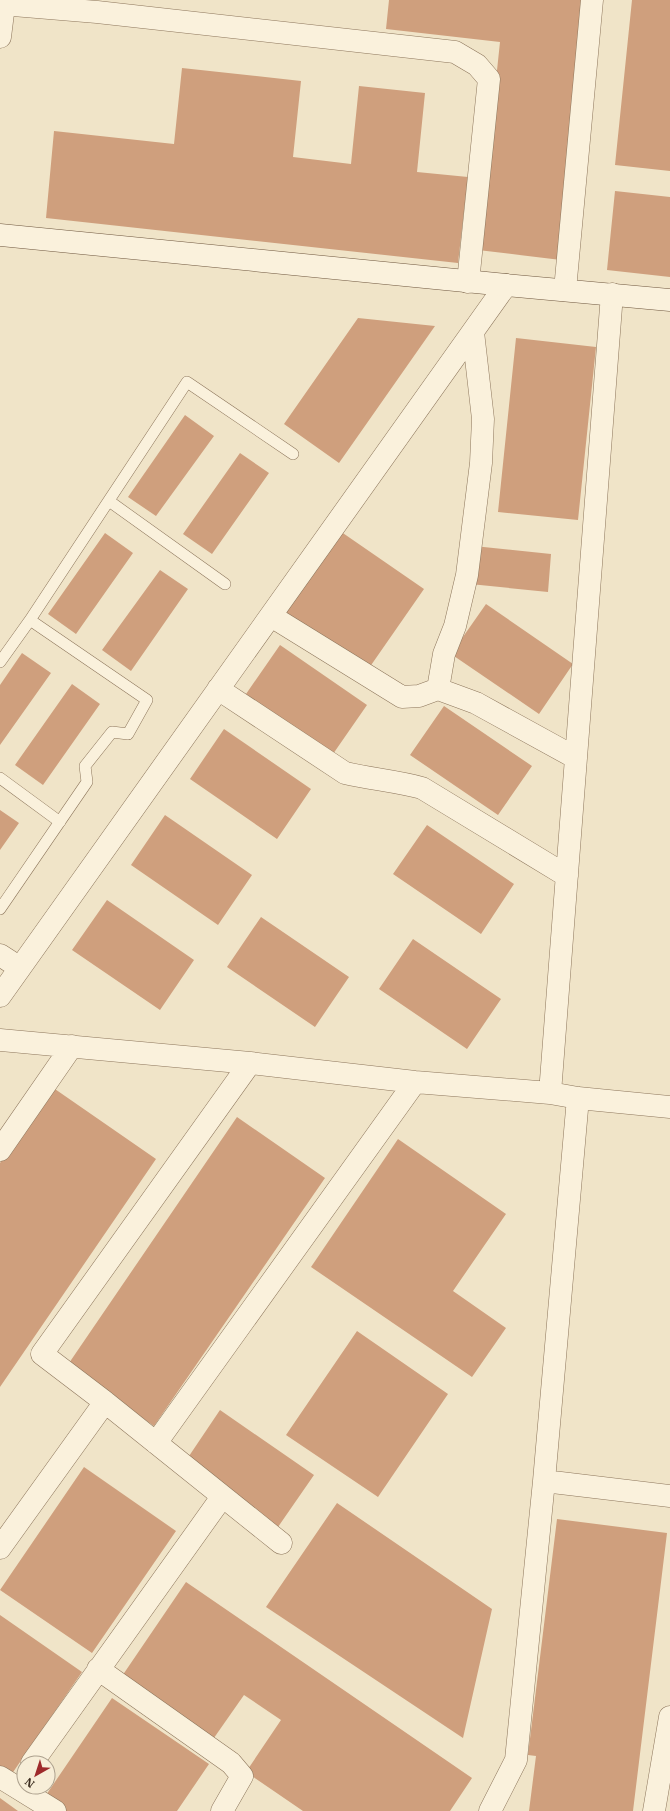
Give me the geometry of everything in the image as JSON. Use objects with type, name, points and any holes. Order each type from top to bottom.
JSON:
[{"type":"street","points":[[565,290],[592,0]]},
{"type":"street","points":[[0,37],[2,4],[97,6],[455,52],[478,65],[489,79],[468,282]]},
{"type":"street","points":[[0,234],[506,286],[670,300]]},
{"type":"street","points":[[0,996],[506,286]]},
{"type":"street","points":[[550,1093],[612,294]]},
{"type":"street","points":[[438,689],[444,654],[455,626],[466,575],[481,463],[483,419],[473,332]]},
{"type":"street","points":[[271,616],[402,697],[419,696],[438,689],[476,702],[576,758]]},
{"type":"street","points":[[218,689],[345,773],[368,778],[396,781],[422,788],[567,876]]},
{"type":"street","points":[[0,955],[20,968]]},
{"type":"street","points":[[0,1040],[250,1063],[415,1082],[550,1093],[578,1098],[670,1107]]},
{"type":"street","points":[[0,1150],[72,1046]]},
{"type":"street","points":[[250,1063],[42,1354],[105,1402],[281,1543]]},
{"type":"street","points":[[156,1443],[415,1082]]},
{"type":"street","points":[[490,1811],[516,1760],[544,1481],[578,1098]]},
{"type":"street","points":[[0,1548],[105,1402]]},
{"type":"street","points":[[544,1481],[670,1496]]},
{"type":"street","points":[[38,1755],[222,1497]]},
{"type":"street","points":[[98,1670],[231,1763],[242,1776],[222,1811]]},
{"type":"street","points":[[656,1810],[670,1717]]},
{"type":"street","points":[[13,1779],[49,1809]]},
{"type":"lane","points":[[0,662],[30,620],[187,382],[293,454]]},
{"type":"lane","points":[[109,500],[225,584]]},
{"type":"lane","points":[[0,909],[87,782],[85,766],[112,732],[128,734],[147,700],[30,620]]},
{"type":"lane","points":[[0,778],[60,822]]},
{"type":"building","points":[[389,0],[589,0],[561,260],[478,250],[500,42],[386,29]]},
{"type":"building","points":[[632,0],[670,0],[670,171],[615,165]]},
{"type":"building","points":[[182,68],[301,81],[293,157],[351,164],[359,86],[425,93],[417,172],[468,177],[458,263],[46,218],[54,131],[174,144]]},
{"type":"building","points":[[615,191],[670,197],[670,277],[607,270]]},
{"type":"building","points":[[358,318],[435,326],[339,463],[284,424]]},
{"type":"building","points":[[516,338],[596,347],[578,520],[498,512]]},
{"type":"building","points":[[185,415],[214,436],[156,516],[128,497]]},
{"type":"building","points":[[240,453],[269,473],[212,554],[183,534]]},
{"type":"building","points":[[337,529],[424,589],[367,671],[280,612]]},
{"type":"building","points":[[105,533],[133,553],[76,634],[48,614]]},
{"type":"building","points":[[474,546],[551,554],[548,592],[470,584]]},
{"type":"building","points":[[160,570],[188,589],[131,671],[102,650]]},
{"type":"building","points":[[486,604],[573,664],[539,714],[451,654]]},
{"type":"building","points":[[280,645],[367,705],[333,754],[246,694]]},
{"type":"building","points":[[22,653],[51,673],[0,745],[0,685]]},
{"type":"building","points":[[72,684],[100,704],[43,785],[15,765]]},
{"type":"building","points":[[444,706],[532,766],[498,815],[410,755]]},
{"type":"building","points":[[224,729],[311,789],[277,839],[190,779]]},
{"type":"building","points":[[0,810],[19,823],[0,850]]},
{"type":"building","points":[[165,815],[252,875],[218,925],[131,865]]},
{"type":"building","points":[[427,825],[514,884],[481,934],[393,874]]},
{"type":"building","points":[[107,900],[194,960],[160,1010],[72,950]]},
{"type":"building","points":[[261,917],[349,977],[315,1027],[227,967]]},
{"type":"building","points":[[413,939],[501,999],[467,1049],[379,989]]},
{"type":"building","points":[[52,1087],[156,1159],[0,1387],[0,1163]]},
{"type":"building","points":[[237,1117],[325,1178],[154,1426],[67,1366]]},
{"type":"building","points":[[398,1139],[506,1214],[453,1291],[506,1328],[472,1377],[311,1267]]},
{"type":"building","points":[[357,1331],[448,1394],[378,1497],[286,1435]]},
{"type":"building","points":[[220,1410],[314,1475],[278,1527],[185,1462]]},
{"type":"building","points":[[84,1467],[176,1531],[92,1653],[0,1590]]},
{"type":"building","points":[[337,1503],[492,1609],[463,1738],[266,1607]]},
{"type":"building","points":[[557,1519],[667,1533],[633,1811],[529,1811],[536,1756],[528,1755]]},
{"type":"building","points":[[186,1582],[472,1778],[450,1811],[303,1811],[246,1772],[281,1720],[244,1695],[209,1745],[118,1682]]},
{"type":"building","points":[[0,1615],[82,1672],[25,1755],[16,1755],[16,1768],[9,1778],[0,1772]]},
{"type":"building","points":[[112,1698],[209,1764],[177,1811],[63,1811],[44,1798],[46,1795],[56,1795],[56,1780]]},
{"type":"building","points":[[0,1798],[18,1811],[0,1811]]}]
